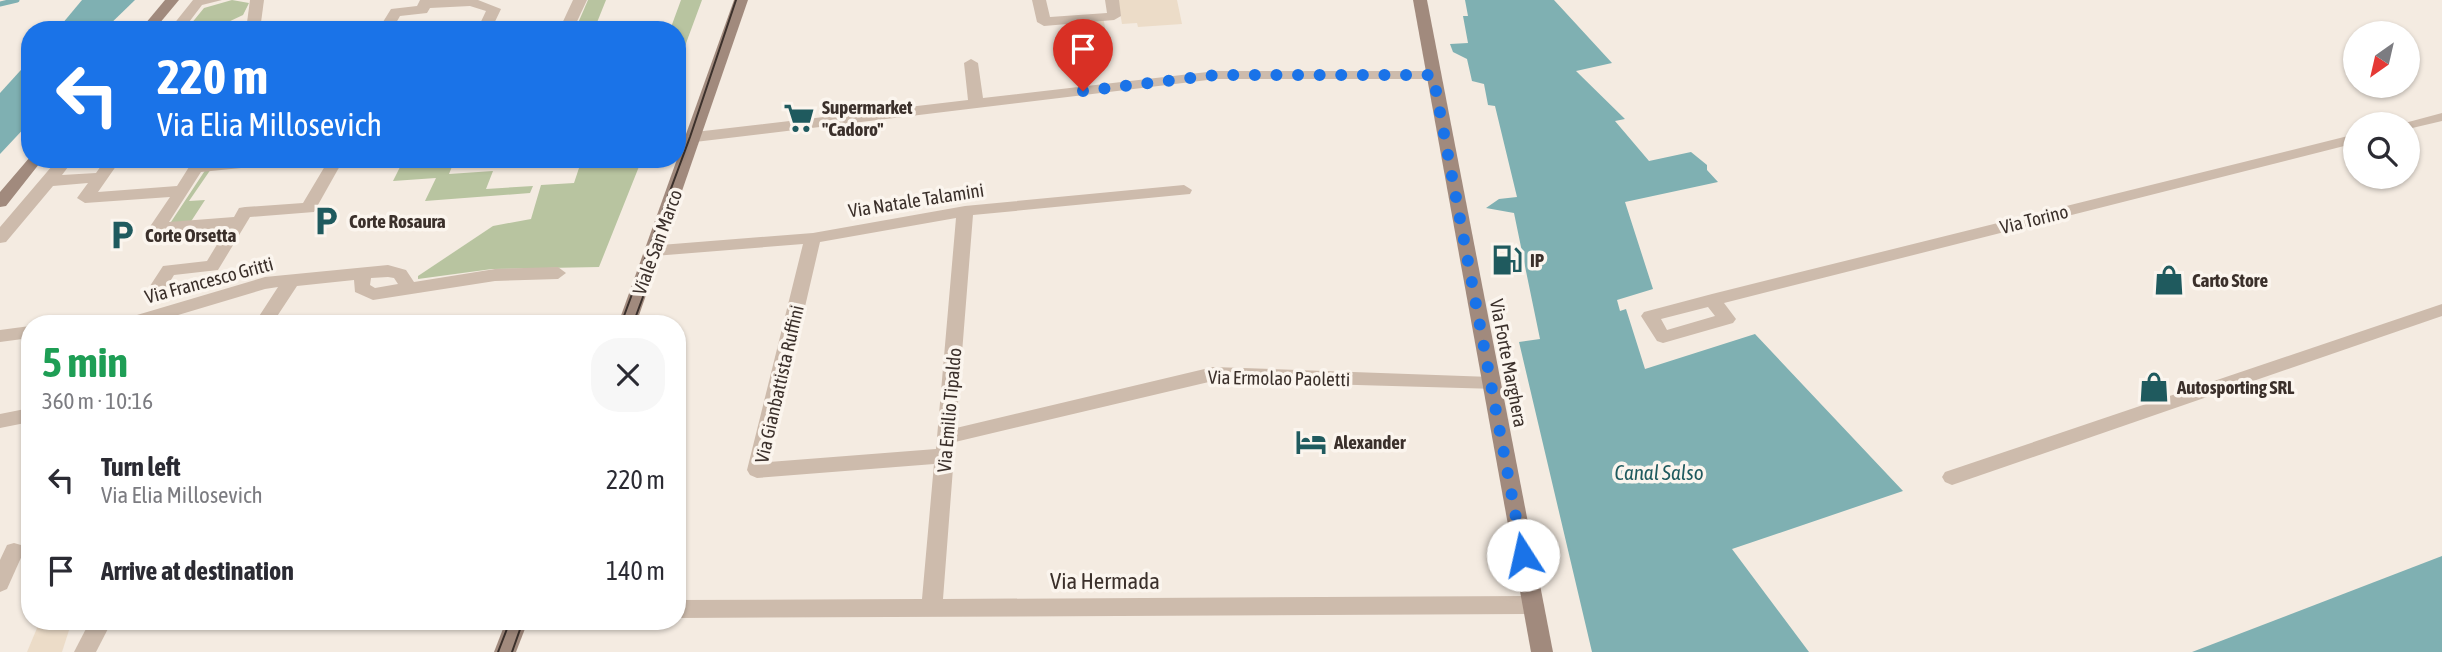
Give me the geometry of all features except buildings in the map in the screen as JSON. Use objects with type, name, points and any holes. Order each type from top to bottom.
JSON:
[{"type":"street","points":[[154,21],[172,0]]},
{"type":"street","points":[[183,21],[198,2],[215,0]]},
{"type":"street","points":[[253,21],[257,0]]},
{"type":"street","points":[[570,21],[580,0]]},
{"type":"street","name":"Viale San Marco","points":[[686,161],[741,0]]},
{"type":"street","points":[[1039,0],[1044,22],[1112,10]]},
{"type":"street","name":"Via Forte Marghera","points":[[1420,0],[1542,652]]},
{"type":"street","points":[[390,21],[396,12],[425,5],[471,2],[494,9],[488,21]]},
{"type":"street","points":[[971,63],[976,103]]},
{"type":"street","points":[[695,136],[1216,75],[1433,75]]},
{"type":"street","points":[[2420,122],[2442,117]]},
{"type":"street","name":"Via Torino","points":[[1712,300],[2343,141]]},
{"type":"street","points":[[0,202],[28,168]]},
{"type":"street","points":[[0,239],[60,168]]},
{"type":"street","points":[[108,168],[85,198],[182,191]]},
{"type":"street","points":[[197,168],[157,228],[239,222]]},
{"type":"street","points":[[157,289],[169,270],[212,266],[245,212],[308,208],[331,168]]},
{"type":"street","name":"Viale San Marco","points":[[630,315],[683,168]]},
{"type":"street","points":[[49,181],[101,177]]},
{"type":"street","name":"Via Natale Talamini","points":[[654,250],[813,238],[965,211],[1184,190]]},
{"type":"street","name":"Via Emilio Tipaldo","points":[[932,608],[965,211]]},
{"type":"street","name":"Via Gianbattista Ruffini","points":[[813,238],[757,470],[946,446]]},
{"type":"street","name":"Via Francesco Gritti","points":[[157,315],[265,283],[388,271],[400,274],[409,288],[495,275],[558,273]]},
{"type":"street","points":[[269,315],[292,281]]},
{"type":"street","points":[[1952,477],[2442,310]]},
{"type":"street","points":[[0,336],[21,333]]},
{"type":"street","name":"Via Ermolao Paoletti","points":[[946,446],[1213,374],[1492,384]]},
{"type":"street","points":[[0,421],[21,417]]},
{"type":"street","points":[[0,583],[14,551]]},
{"type":"street","name":"Via Hermada","points":[[686,609],[1532,605]]},
{"type":"street","points":[[85,652],[96,630]]},
{"type":"street","points":[[505,652],[514,630]]},
{"type":"green space","points":[[232,0],[249,3],[243,15],[230,21],[193,21],[204,8]]},
{"type":"green space","points":[[588,0],[606,0],[598,21],[579,21]]},
{"type":"green space","points":[[681,0],[702,0],[686,43],[686,21],[673,21]]},
{"type":"green space","points":[[400,168],[451,168],[449,174],[493,171],[486,189],[533,186],[530,193],[425,201],[436,178],[393,181]]},
{"type":"green space","points":[[579,168],[638,168],[599,267],[492,269],[418,279],[418,276],[493,226],[531,219],[541,185],[574,183]]},
{"type":"green space","points":[[206,169],[211,169],[189,201],[205,200],[190,223],[169,225]]},
{"type":"shaded area","points":[[1118,0],[1177,0],[1182,24],[1138,27],[1137,23],[1122,24]]},
{"type":"shaded area","points":[[1103,17],[1109,48],[1083,51],[1073,19]]},
{"type":"shaded area","points":[[36,630],[69,630],[62,652],[27,652]]},
{"type":"water","points":[[82,0],[135,0],[113,21],[64,21]]},
{"type":"water","name":"Canal Salso","points":[[1465,0],[1554,0],[1612,63],[1576,71],[1625,119],[1615,121],[1649,161],[1691,152],[1707,165],[1707,170],[1718,182],[1625,202],[1653,289],[1617,300],[1620,311],[1626,309],[1645,369],[1755,334],[1903,491],[1732,549],[1809,652],[1592,652],[1519,342],[1540,339],[1514,213],[1486,208],[1499,199],[1517,197],[1495,106],[1488,105],[1484,84],[1472,81],[1467,59],[1453,52],[1450,44],[1468,43],[1463,16],[1468,16]]},
{"type":"water","points":[[21,70],[21,132],[0,154],[0,93]]},
{"type":"water","points":[[2442,556],[2442,652],[2192,652]]},
{"type":"waterway","points":[[0,4],[17,0]]},
{"type":"tram line","points":[[686,148],[736,0]]},
{"type":"tram line","points":[[624,315],[679,168]]},
{"type":"tram line","points":[[636,315],[668,229]]},
{"type":"tram line","points":[[498,652],[507,630]]},
{"type":"tram line","points":[[512,652],[520,630]]},
{"type":"place","name":"Supermarket \"Cadoro\"","points":[[799,118]]},
{"type":"place","name":"Corte Rosaura","points":[[326,221]]},
{"type":"place","name":"Corte Orsetta","points":[[122,235]]},
{"type":"place","name":"IP","points":[[1507,260]]},
{"type":"place","name":"Carto Store","points":[[2169,280]]},
{"type":"place","name":"Autosporting SRL","points":[[2154,387]]},
{"type":"place","name":"Alexander","points":[[1311,442]]},
{"type":"route","points":[[1083,91],[1216,75],[1433,75],[1523,555]]}]
